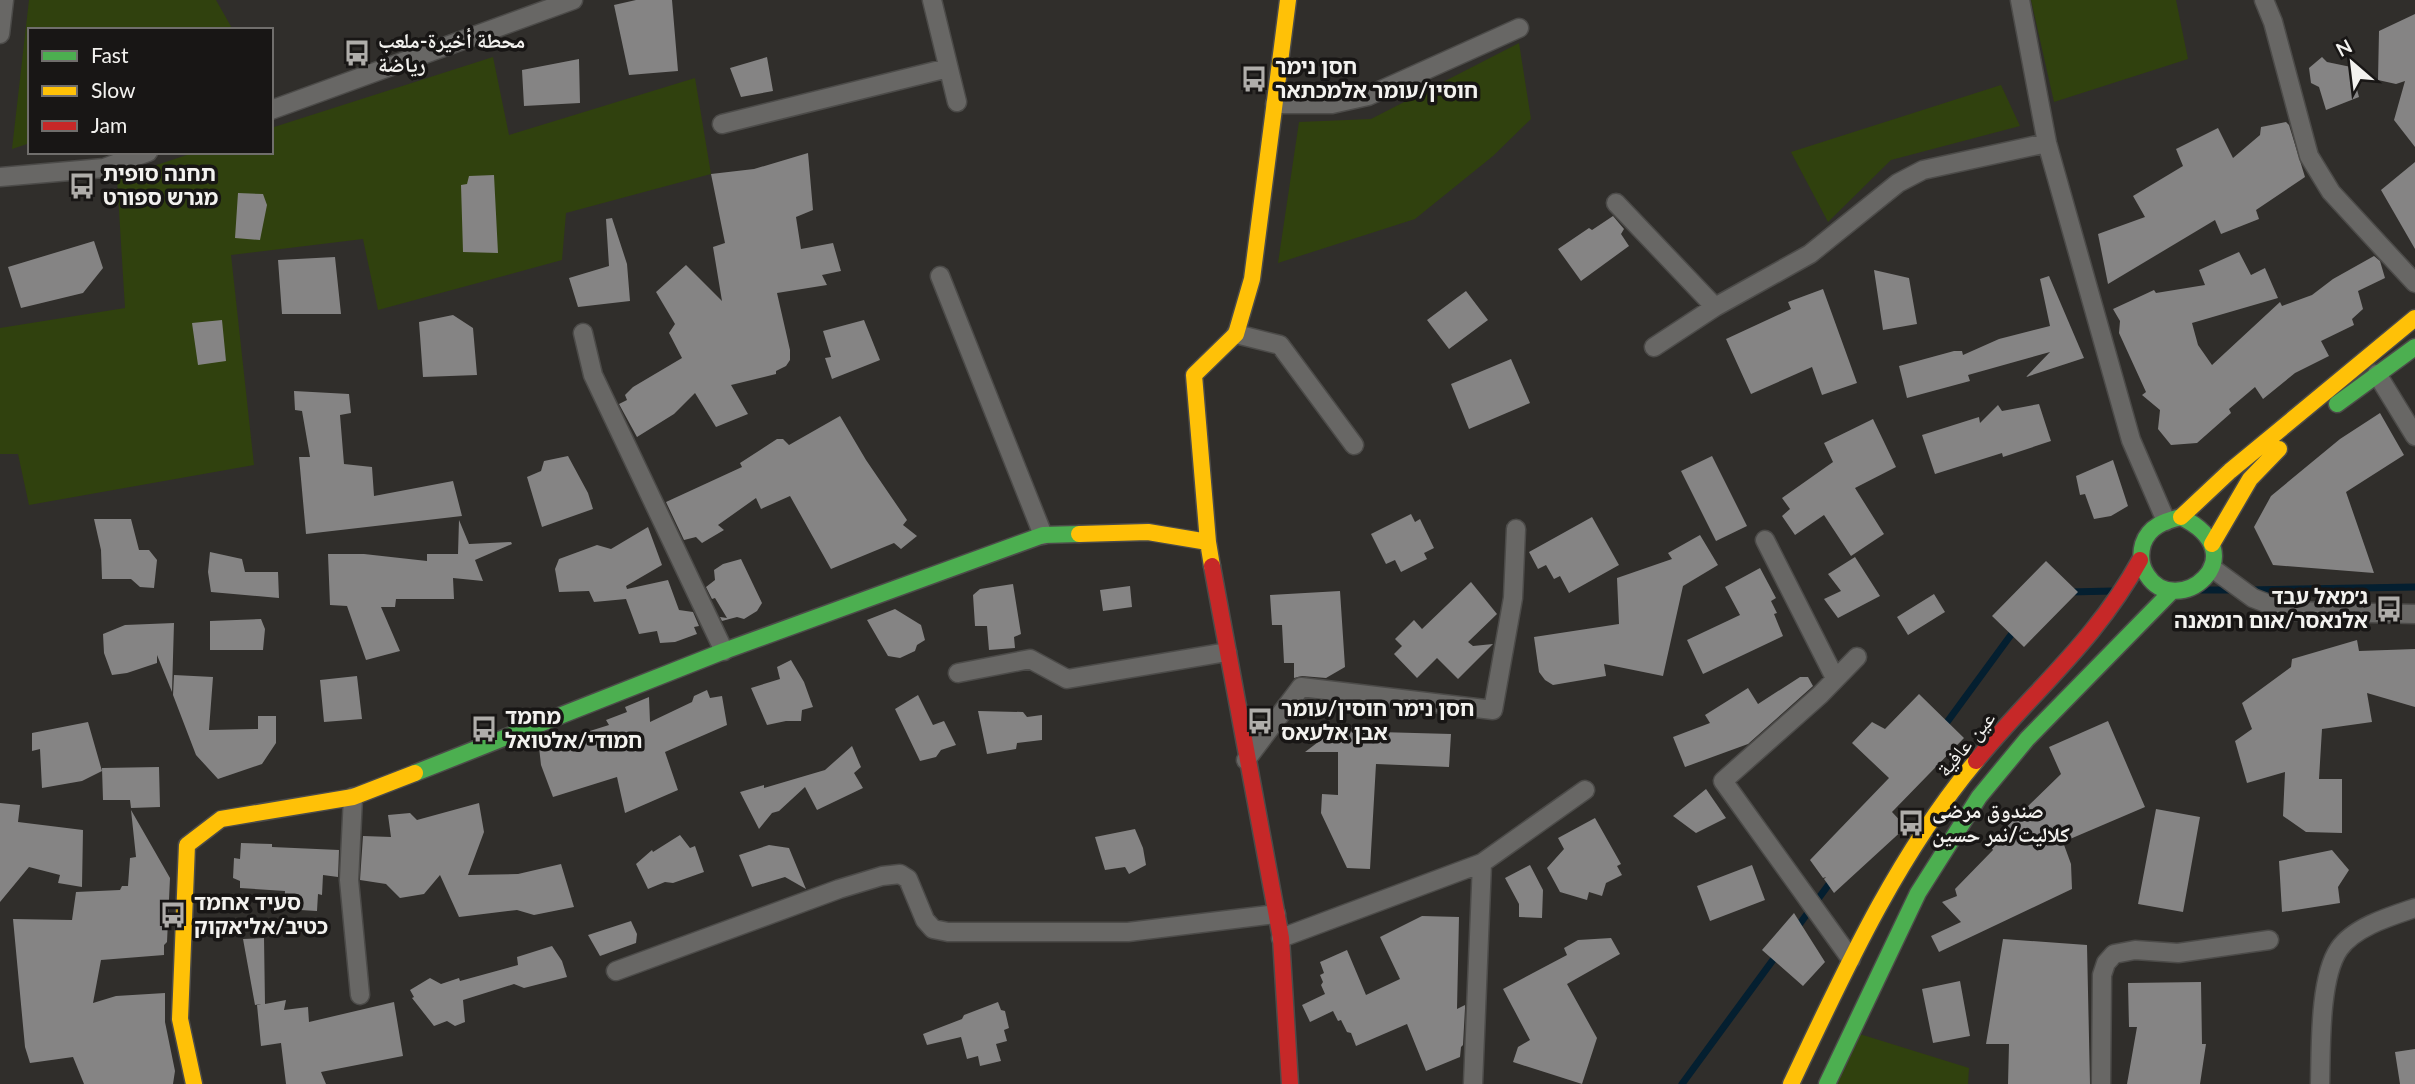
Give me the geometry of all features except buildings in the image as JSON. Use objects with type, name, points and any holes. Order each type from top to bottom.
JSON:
[{"type":"street","points":[[0,34],[4,0]]},
{"type":"street","points":[[273,109],[573,0]]},
{"type":"street","points":[[932,0],[957,102]]},
{"type":"street","points":[[1288,0],[1252,279],[1236,334],[1195,375],[1208,542],[1246,760],[1281,938],[1290,1084]]},
{"type":"street","points":[[2020,0],[2047,143],[2131,440],[2173,519],[2202,529],[2212,544],[2215,555],[2213,568],[2199,584],[2188,590],[2172,591],[2153,583],[2140,560],[2144,542],[2150,532],[2173,519],[2415,318]]},
{"type":"street","points":[[2264,0],[2273,22],[2309,156],[2331,192],[2415,283]]},
{"type":"street","points":[[1275,104],[1332,104],[1367,96],[1518,28]]},
{"type":"street","points":[[722,124],[948,68]]},
{"type":"street","points":[[1654,347],[1715,307],[1810,254],[1898,183],[1923,170],[2047,143]]},
{"type":"street","points":[[0,177],[104,168],[142,154]]},
{"type":"street","points":[[1616,203],[1715,307]]},
{"type":"street","points":[[940,276],[1043,535]]},
{"type":"street","points":[[583,333],[593,375],[724,651]]},
{"type":"street","points":[[1236,334],[1280,345],[1354,445]]},
{"type":"street","points":[[2212,544],[2250,479],[2283,445],[2415,347]]},
{"type":"street","points":[[2378,374],[2415,436]]},
{"type":"street","points":[[1246,760],[1301,687],[1493,710],[1513,598],[1516,529]]},
{"type":"street","points":[[194,1084],[180,1019],[187,845],[221,819],[353,796],[724,651],[1043,535],[1148,532],[1208,542]]},
{"type":"street","points":[[1765,540],[1835,678]]},
{"type":"street","name":"عين عافية","points":[[1791,1084],[1850,958],[1911,849],[1974,763],[2104,620],[2130,583],[2140,560]]},
{"type":"street","points":[[2213,568],[2253,598],[2287,611],[2415,614]]},
{"type":"street","name":"عين عافية","points":[[1827,1084],[1918,893],[1979,797],[2027,739],[2172,591]]},
{"type":"street","points":[[958,673],[1030,659],[1067,679],[1227,652]]},
{"type":"street","points":[[1850,958],[1723,780],[1819,695],[1857,657]]},
{"type":"street","points":[[1281,938],[1482,863],[1585,790]]},
{"type":"street","points":[[353,796],[349,880],[360,995]]},
{"type":"street","points":[[1474,1084],[1482,863]]},
{"type":"street","points":[[616,971],[839,889],[882,876],[900,874],[908,879],[925,920],[933,929],[948,932],[1128,932],[1276,914]]},
{"type":"street","points":[[2320,1084],[2323,1016],[2329,970],[2339,948],[2358,932],[2382,919],[2415,908]]},
{"type":"street","points":[[2101,1084],[2102,975],[2106,962],[2114,954],[2135,950],[2178,953],[2269,940]]},
{"type":"green space","points":[[29,0],[216,0],[232,28],[28,28],[28,144],[12,149]]},
{"type":"green space","points":[[2031,0],[2176,0],[2188,59],[2054,102]]},
{"type":"green space","points":[[1519,43],[1531,119],[1493,156],[1415,219],[1278,263],[1299,122],[1371,119]]},
{"type":"green space","points":[[493,57],[509,135],[695,78],[711,174],[566,213],[562,260],[378,310],[363,239],[231,255],[254,465],[29,505],[18,454],[0,454],[0,328],[125,308],[117,178],[190,154],[273,154],[273,127]]},
{"type":"green space","points":[[2001,85],[2020,126],[1891,160],[1828,222],[1791,152]]},
{"type":"green space","points":[[1850,1031],[1969,1068],[1968,1084],[1828,1084]]},
{"type":"waterway","points":[[2248,590],[2415,587]]},
{"type":"waterway","points":[[2202,590],[2236,590]]},
{"type":"waterway","points":[[2069,592],[2113,591]]},
{"type":"waterway","points":[[1942,729],[2016,628]]},
{"type":"waterway","points":[[1796,929],[1832,880]]},
{"type":"waterway","points":[[1682,1084],[1778,953]]},
{"type":"traffic: fast","points":[[2337,404],[2415,347]]},
{"type":"traffic: fast","points":[[2181,517],[2203,533],[2213,549],[2213,565],[2204,578],[2191,587],[2176,591],[2160,587],[2147,575],[2142,564],[2142,552],[2143,544],[2153,529],[2181,517]]},
{"type":"traffic: fast","points":[[415,773],[724,651],[1043,535],[1079,534]]},
{"type":"traffic: fast","points":[[1827,1084],[1918,893],[1979,797],[2027,739],[2172,591]]},
{"type":"traffic: slow","points":[[1212,566],[1194,375],[1236,334],[1252,279],[1288,0]]},
{"type":"traffic: slow","points":[[2181,517],[2230,471],[2415,318]]},
{"type":"traffic: slow","points":[[2212,544],[2250,479],[2279,449]]},
{"type":"traffic: slow","points":[[1079,534],[1148,532],[1208,542]]},
{"type":"traffic: slow","points":[[1791,1084],[1852,958],[1896,876],[1947,798],[1976,761]]},
{"type":"traffic: slow","points":[[194,1084],[180,1019],[187,845],[221,819],[353,797],[415,773]]},
{"type":"traffic: jam","points":[[1976,761],[2084,641],[2123,589],[2140,560]]},
{"type":"traffic: jam","points":[[1212,566],[1281,938],[1290,1084]]},
{"type":"place","name":"محطة أخيرة-ملعب رياضة","points":[[357,53]]},
{"type":"place","name":"חסן נימר חוסין/עומר אלמכתאר","points":[[1254,79]]},
{"type":"place","name":"תחנה סופית מגרש ספורט","points":[[82,186]]},
{"type":"place","name":"ג׳מאל עבד אלנאסר/אום רומאנה","points":[[2389,609]]},
{"type":"place","name":"חסן נימר חוסין/עומר אבן אלעאס","points":[[1260,721]]},
{"type":"place","name":"מחמד חמודי/אלטואל","points":[[484,729]]},
{"type":"place","name":"صندوق مرضى كلاليت/نمر حسين","points":[[1911,823]]},
{"type":"place","name":"סעיד אחמד כטיב/אליאקוק","points":[[173,915]]}]
